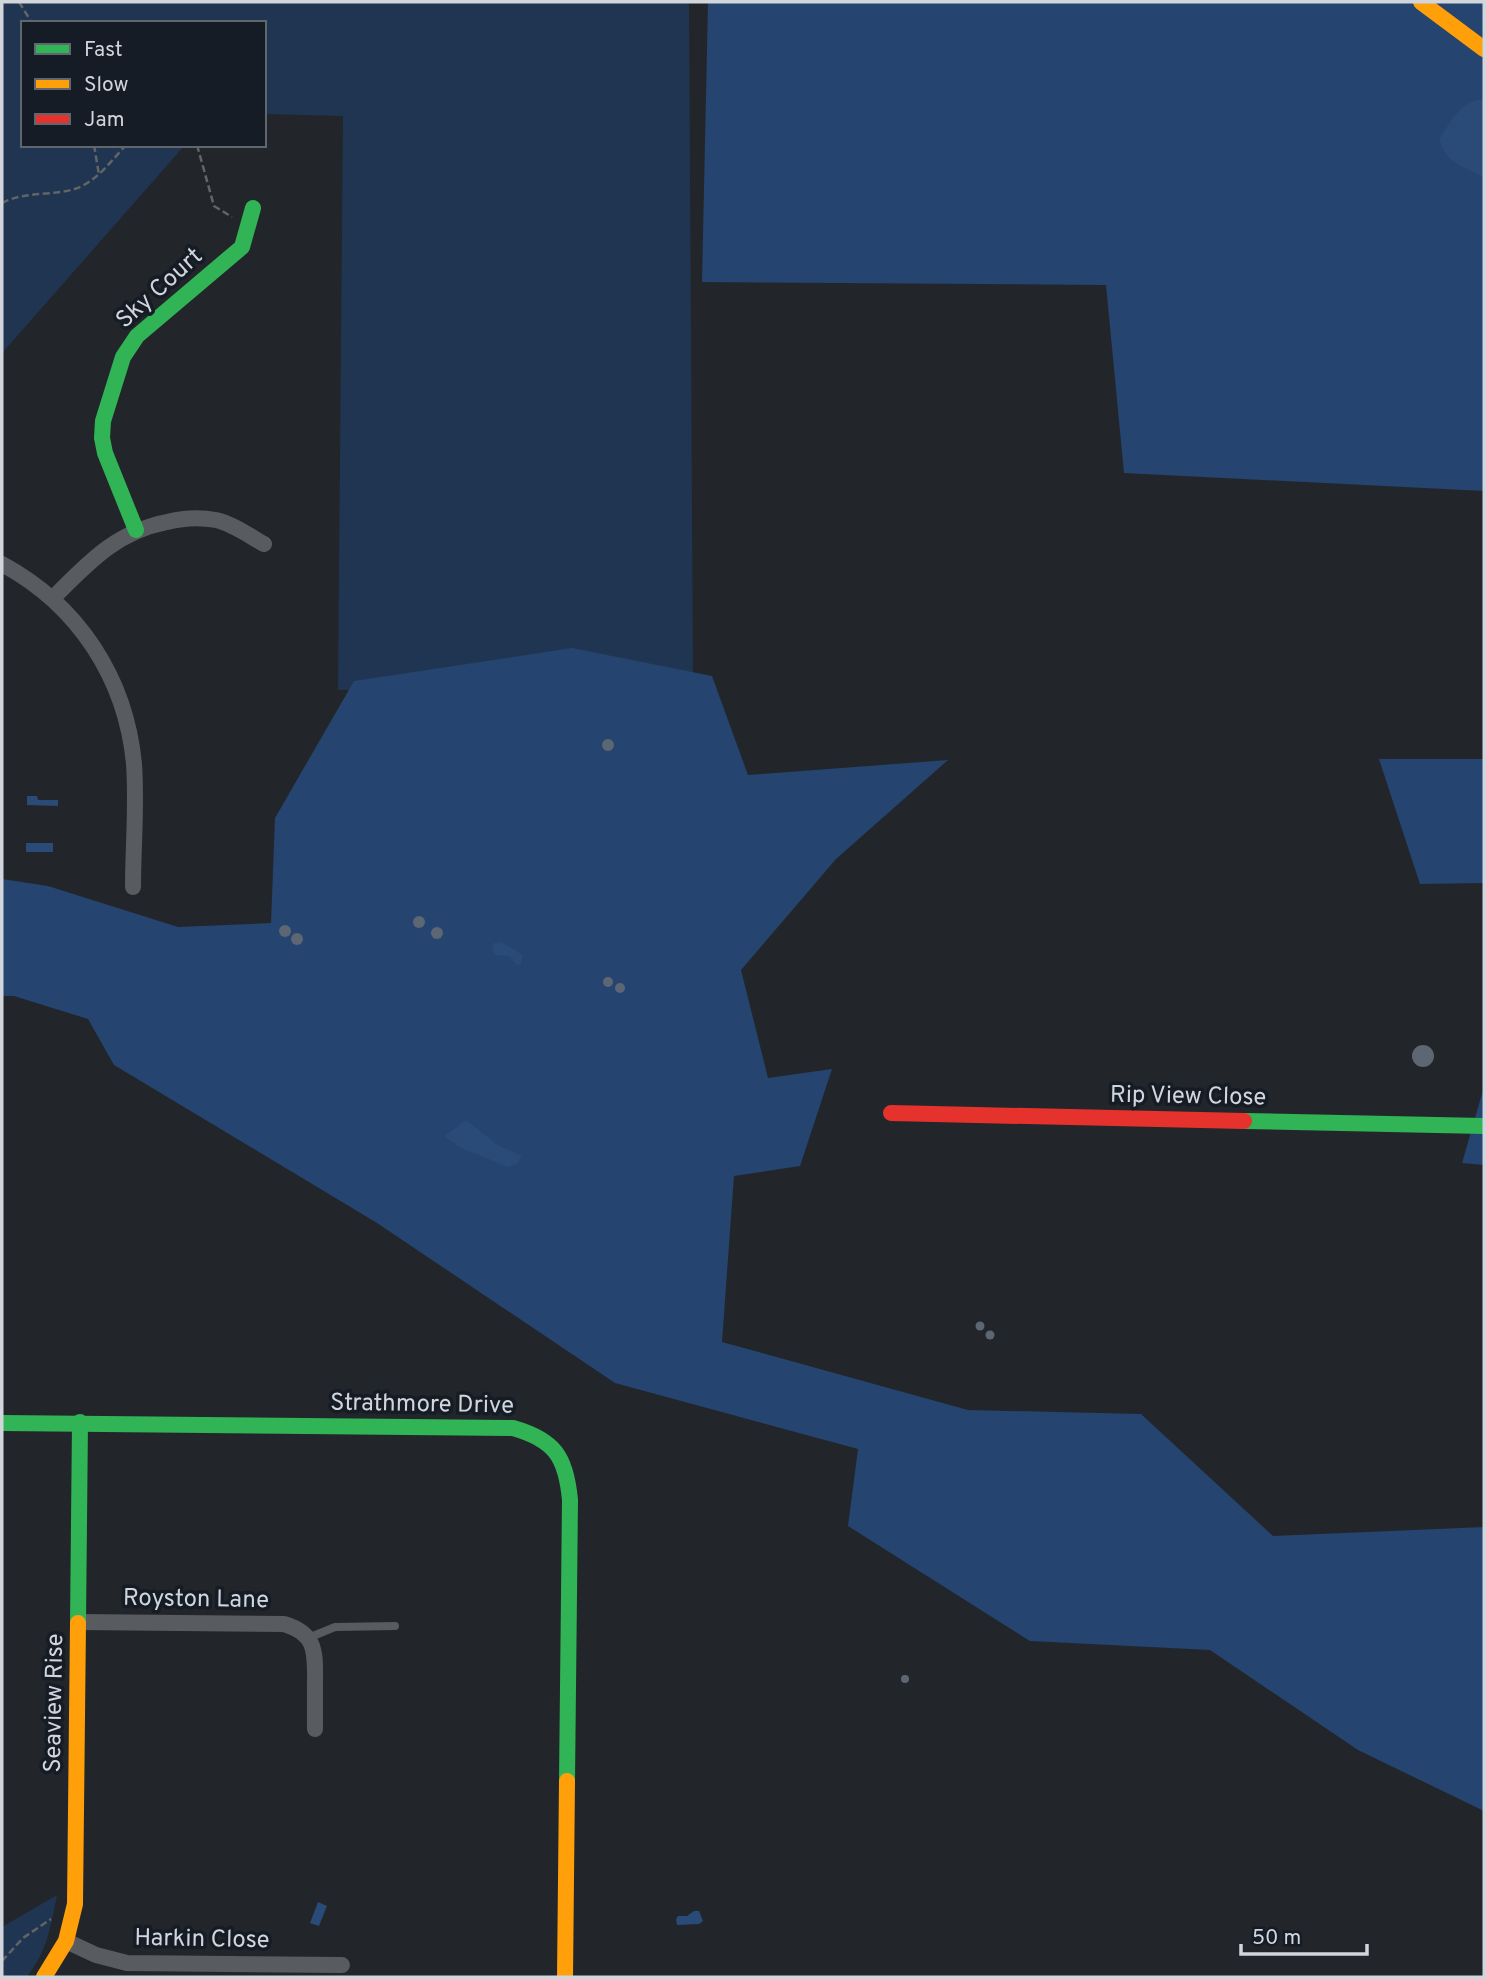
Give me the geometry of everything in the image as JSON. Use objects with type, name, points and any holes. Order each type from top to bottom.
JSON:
[{"type":"street","points":[[1421,2],[1484,49]]},
{"type":"street","name":"Sky Court","points":[[136,530],[102,438],[103,421],[122,357],[137,336],[242,247],[253,208]]},
{"type":"street","points":[[53,598],[103,550],[136,530],[197,518],[230,525],[264,544]]},
{"type":"street","points":[[2,564],[53,598],[71,617],[103,662],[124,712],[134,767],[132,887]]},
{"type":"street","name":"Rip View Close","points":[[891,1113],[1484,1126]]},
{"type":"street","name":"Seaview Rise","points":[[44,1977],[66,1941],[75,1904],[80,1422]]},
{"type":"street","name":"Strathmore Drive","points":[[2,1423],[513,1428],[532,1432],[557,1451],[566,1465],[570,1500],[565,1977]]},
{"type":"street","name":"Royston Lane","points":[[78,1622],[284,1624],[295,1627],[308,1638]]},
{"type":"street","points":[[308,1638],[316,1656],[315,1729]]},
{"type":"street","name":"Harkin Close","points":[[66,1941],[96,1955],[127,1962],[342,1965]]},
{"type":"lane","points":[[308,1638],[335,1627],[396,1626]]},
{"type":"path","points":[[19,2],[31,21]]},
{"type":"path","points":[[94,147],[99,174]]},
{"type":"path","points":[[2,202],[12,197],[80,188],[99,174],[124,147]]},
{"type":"path","points":[[198,147],[214,206],[248,226]]},
{"type":"path","points":[[2,1961],[23,1938],[75,1904]]},
{"type":"shaded area","points":[[2,2],[689,2],[693,684],[338,690],[343,116],[266,114],[266,21],[21,21],[21,147],[183,147],[3,352],[2,369]]},
{"type":"shaded area","points":[[708,2],[1484,2],[1484,491],[1124,473],[1106,285],[702,282]]},
{"type":"shaded area","points":[[1484,99],[1484,177],[1451,159],[1439,139],[1463,108],[1469,103]]},
{"type":"shaded area","points":[[572,648],[712,676],[748,775],[948,760],[836,859],[741,970],[768,1078],[832,1069],[800,1166],[734,1176],[722,1342],[968,1410],[1141,1414],[1273,1536],[1484,1527],[1484,1811],[1358,1750],[1210,1650],[1030,1641],[848,1526],[858,1449],[615,1383],[377,1223],[114,1065],[88,1019],[14,996],[2,996],[2,879],[48,886],[178,927],[271,923],[275,818],[354,681]]},
{"type":"shaded area","points":[[1379,759],[1484,759],[1484,883],[1420,884]]},
{"type":"shaded area","points":[[27,796],[37,796],[38,800],[58,800],[58,806],[27,805]]},
{"type":"shaded area","points":[[26,843],[53,843],[53,852],[26,852]]},
{"type":"shaded area","points":[[501,942],[523,955],[521,964],[516,965],[509,956],[495,955],[492,949],[494,943]]},
{"type":"shaded area","points":[[1484,1087],[1484,1165],[1462,1163]]},
{"type":"shaded area","points":[[466,1120],[498,1145],[522,1156],[518,1163],[508,1167],[459,1147],[444,1136]]},
{"type":"shaded area","points":[[57,1895],[47,1938],[34,1967],[27,1977],[2,1977],[2,1927]]},
{"type":"shaded area","points":[[318,1902],[327,1906],[319,1926],[310,1923]]},
{"type":"shaded area","points":[[699,1911],[703,1921],[699,1924],[677,1925],[678,1916],[687,1916]]},
{"type":"building","points":[[608,739],[614,745],[608,751],[602,745]]},
{"type":"building","points":[[419,916],[425,922],[419,928],[413,922]]},
{"type":"building","points":[[285,925],[291,931],[285,937],[279,931]]},
{"type":"building","points":[[432,928],[442,928],[442,938],[432,938]]},
{"type":"building","points":[[297,933],[303,939],[297,945],[291,939]]},
{"type":"building","points":[[608,977],[613,982],[608,987],[603,982]]},
{"type":"building","points":[[620,983],[624,984],[624,992],[620,993],[616,992],[615,988],[616,984]]},
{"type":"building","points":[[1419,1045],[1427,1045],[1434,1052],[1434,1060],[1427,1067],[1419,1067],[1412,1060],[1412,1052]]},
{"type":"building","points":[[980,1321],[985,1326],[980,1331],[975,1326]]},
{"type":"building","points":[[990,1331],[994,1335],[990,1339],[986,1335]]},
{"type":"building","points":[[905,1675],[909,1679],[905,1683],[901,1679]]},
{"type":"traffic: fast","points":[[136,530],[105,453],[102,438],[103,421],[123,357],[137,336],[242,247],[253,208]]},
{"type":"traffic: fast","points":[[1244,1121],[1484,1126]]},
{"type":"traffic: fast","points":[[78,1623],[80,1422]]},
{"type":"traffic: fast","points":[[2,1423],[513,1428],[539,1438],[556,1452],[561,1461],[570,1500],[567,1781]]},
{"type":"traffic: slow","points":[[1421,2],[1484,49]]},
{"type":"traffic: slow","points":[[44,1977],[66,1941],[75,1904],[78,1623]]},
{"type":"traffic: slow","points":[[565,1977],[567,1781]]},
{"type":"traffic: jam","points":[[891,1113],[1244,1121]]}]
